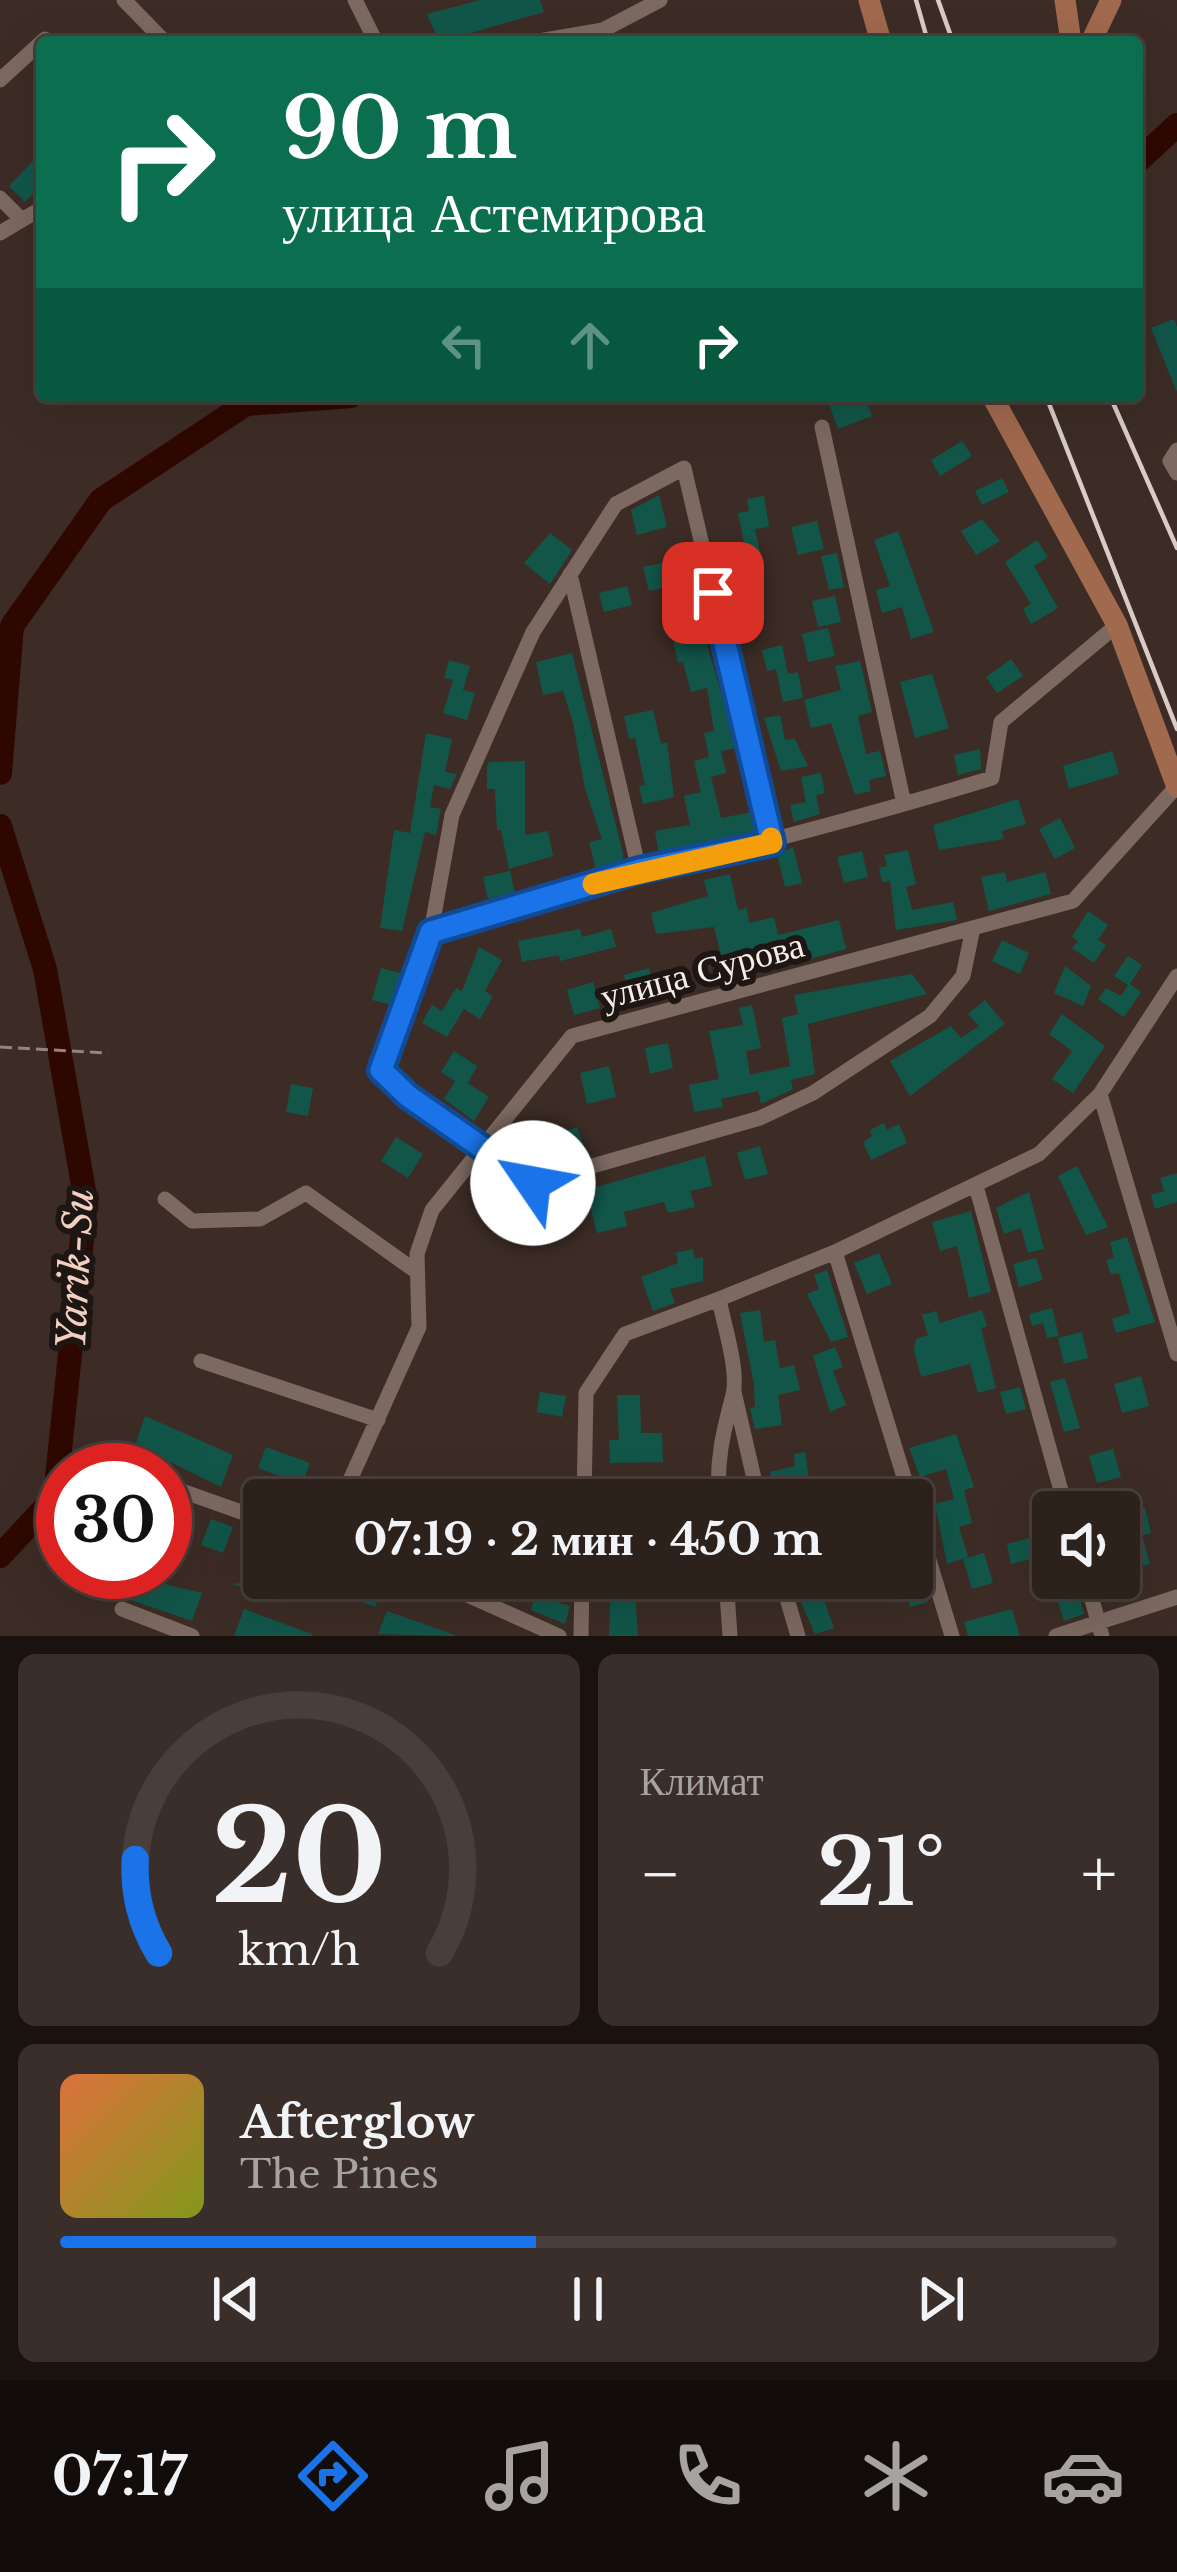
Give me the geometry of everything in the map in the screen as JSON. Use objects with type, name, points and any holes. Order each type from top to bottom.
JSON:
[{"type":"main road","points":[[869,0],[879,36]]},
{"type":"main road","points":[[1065,0],[1070,36]]},
{"type":"main road","points":[[1094,36],[1111,0]]},
{"type":"main road","points":[[995,402],[1117,625],[1177,786]]},
{"type":"street","points":[[124,0],[159,36]]},
{"type":"street","points":[[355,0],[373,36]]},
{"type":"street","points":[[565,36],[603,29],[660,0]]},
{"type":"street","points":[[0,80],[36,47]]},
{"type":"street","points":[[0,198],[19,217]]},
{"type":"street","points":[[0,233],[36,210]]},
{"type":"street","points":[[822,427],[904,805]]},
{"type":"street","points":[[1177,450],[1170,460],[1177,473]]},
{"type":"street","points":[[772,843],[684,468],[616,504],[532,632],[452,815],[431,932],[381,1070],[481,1149],[533,1183],[760,1118],[814,1093],[930,1016],[963,976],[974,928]]},
{"type":"street","points":[[569,574],[639,870]]},
{"type":"street","points":[[431,932],[639,870],[772,843],[992,778],[1000,722],[1117,625]]},
{"type":"street","name":"улица Сурова","points":[[351,1479],[419,1327],[417,1254],[432,1210],[572,1036],[1073,902],[1177,786]]},
{"type":"street","points":[[584,1479],[586,1393],[625,1334],[836,1252],[1039,1154],[1100,1094],[1177,976]]},
{"type":"street","points":[[1100,1094],[1177,1354]]},
{"type":"street","points":[[976,1186],[1061,1491]]},
{"type":"street","points":[[165,1199],[192,1221],[260,1219],[306,1193],[417,1272]]},
{"type":"street","points":[[836,1252],[904,1479]]},
{"type":"street","points":[[719,1299],[754,1479]]},
{"type":"street","points":[[201,1360],[378,1420]]},
{"type":"street","points":[[717,1479],[724,1412],[734,1392]]},
{"type":"street","points":[[192,1495],[243,1513]]},
{"type":"street","points":[[933,1574],[952,1636]]},
{"type":"street","points":[[1056,1636],[1100,1628],[1177,1597]]},
{"type":"street","points":[[476,1599],[559,1636]]},
{"type":"street","points":[[581,1636],[582,1599]]},
{"type":"street","points":[[727,1599],[730,1636]]},
{"type":"street","points":[[788,1599],[798,1636]]},
{"type":"street","points":[[1092,1599],[1100,1628]]},
{"type":"street","points":[[122,1609],[192,1636]]},
{"type":"path","points":[[0,1047],[108,1053]]},
{"type":"building","points":[[480,0],[540,0],[544,12],[460,36],[436,36],[427,14]]},
{"type":"building","points":[[36,158],[36,190],[25,202],[9,186]]},
{"type":"building","points":[[1174,319],[1177,327],[1177,392],[1151,328]]},
{"type":"building","points":[[866,402],[872,416],[838,429],[829,404]]},
{"type":"building","points":[[962,441],[972,456],[940,476],[931,460]]},
{"type":"building","points":[[1002,478],[1009,492],[982,505],[975,491]]},
{"type":"building","points":[[659,495],[667,527],[637,535],[631,510]]},
{"type":"building","points":[[764,496],[769,527],[755,529],[763,566],[730,573],[725,553],[745,548],[738,513],[749,511],[747,499]]},
{"type":"building","points":[[982,519],[1000,541],[976,555],[961,531]]},
{"type":"building","points":[[817,521],[824,549],[798,555],[791,527]]},
{"type":"building","points":[[898,531],[934,632],[911,639],[902,607],[882,613],[876,590],[890,586],[874,540]]},
{"type":"building","points":[[550,533],[572,550],[550,584],[524,563]]},
{"type":"building","points":[[1037,540],[1048,557],[1034,566],[1058,608],[1031,624],[1023,609],[1031,604],[1005,562]]},
{"type":"building","points":[[837,553],[844,587],[829,590],[821,556]]},
{"type":"building","points":[[692,557],[708,622],[701,624],[737,748],[721,751],[726,773],[711,777],[721,818],[752,812],[757,831],[659,855],[655,831],[690,825],[684,796],[701,792],[694,761],[709,757],[704,733],[714,731],[707,688],[691,692],[683,662],[678,663],[672,636],[682,634],[671,586],[649,591],[643,567]]},
{"type":"building","points":[[627,586],[632,605],[604,612],[599,593]]},
{"type":"building","points":[[835,596],[841,622],[818,627],[812,601]]},
{"type":"building","points":[[828,628],[835,656],[808,662],[802,634]]},
{"type":"building","points":[[782,645],[788,674],[798,672],[803,698],[783,702],[776,669],[767,671],[762,650]]},
{"type":"building","points":[[572,653],[623,853],[623,867],[597,874],[589,842],[602,839],[585,789],[573,723],[563,691],[543,695],[536,662]]},
{"type":"building","points":[[1011,659],[1023,676],[997,693],[986,677]]},
{"type":"building","points":[[449,660],[470,666],[463,690],[475,693],[467,720],[443,713],[453,680],[444,678]]},
{"type":"building","points":[[860,661],[872,712],[858,716],[866,754],[880,751],[886,776],[869,780],[871,791],[855,795],[831,723],[811,728],[804,700],[841,690],[835,666]]},
{"type":"building","points":[[932,674],[949,728],[915,738],[900,682]]},
{"type":"building","points":[[653,710],[661,744],[667,742],[674,797],[643,804],[639,786],[645,785],[635,738],[629,739],[624,716]]},
{"type":"building","points":[[780,715],[785,740],[795,739],[808,766],[781,771],[764,718]]},
{"type":"building","points":[[426,733],[452,739],[445,772],[457,774],[450,789],[434,785],[430,807],[441,809],[436,835],[425,832],[402,931],[380,928],[394,830],[410,833]]},
{"type":"building","points":[[980,749],[981,769],[958,775],[954,755]]},
{"type":"building","points":[[1112,751],[1119,774],[1069,789],[1063,766]]},
{"type":"building","points":[[525,761],[525,835],[548,831],[553,856],[509,869],[501,830],[497,830],[495,789],[487,789],[487,767],[489,762]]},
{"type":"building","points":[[821,773],[825,793],[816,795],[820,814],[794,822],[790,805],[806,802],[801,777]]},
{"type":"building","points":[[1018,799],[1026,824],[1002,831],[1004,839],[939,850],[933,825]]},
{"type":"building","points":[[1060,818],[1075,848],[1055,859],[1039,829]]},
{"type":"building","points":[[793,847],[802,883],[785,887],[777,854]]},
{"type":"building","points":[[908,850],[916,884],[906,887],[912,910],[953,902],[957,920],[896,930],[890,881],[882,882],[879,868],[887,866],[884,855]]},
{"type":"building","points":[[862,851],[868,877],[844,883],[837,857]]},
{"type":"building","points":[[510,871],[515,892],[488,899],[483,877]]},
{"type":"building","points":[[1005,872],[1007,882],[1045,872],[1051,894],[989,911],[981,877]]},
{"type":"building","points":[[730,874],[738,910],[747,908],[749,923],[774,917],[778,935],[839,920],[846,949],[763,972],[760,960],[724,968],[714,927],[656,934],[651,913],[708,896],[704,880]]},
{"type":"building","points":[[1088,911],[1108,925],[1098,940],[1106,945],[1094,963],[1072,948],[1078,941],[1072,937]]},
{"type":"building","points":[[580,929],[582,937],[611,929],[616,947],[560,961],[559,955],[522,962],[518,941]]},
{"type":"building","points":[[1002,940],[1029,953],[1020,974],[992,961]]},
{"type":"building","points":[[479,947],[502,960],[485,991],[493,996],[480,1019],[464,1009],[447,1037],[422,1023],[432,1005],[442,1011],[456,988],[462,991]]},
{"type":"building","points":[[1128,956],[1142,965],[1130,984],[1141,992],[1124,1017],[1098,999],[1106,988],[1121,996],[1128,985],[1114,976]]},
{"type":"building","points":[[1065,966],[1091,986],[1083,1006],[1054,993]]},
{"type":"building","points":[[381,968],[403,974],[392,1005],[372,1000]]},
{"type":"building","points":[[649,968],[656,997],[631,1003],[624,975]]},
{"type":"building","points":[[912,974],[927,994],[808,1024],[815,1074],[791,1080],[793,1089],[761,1104],[758,1091],[721,1099],[723,1107],[694,1112],[689,1085],[719,1079],[709,1031],[743,1025],[739,1008],[752,1005],[761,1048],[746,1051],[750,1075],[790,1066],[782,1018],[798,1014],[794,995]]},
{"type":"building","points":[[593,982],[600,1008],[574,1015],[567,990]]},
{"type":"building","points":[[985,1000],[1005,1024],[910,1096],[890,1061],[951,1026],[961,1038],[979,1026],[968,1014]]},
{"type":"building","points":[[1062,1014],[1105,1046],[1073,1093],[1052,1079],[1072,1051],[1049,1034]]},
{"type":"building","points":[[668,1043],[673,1068],[650,1074],[645,1048]]},
{"type":"building","points":[[454,1051],[477,1066],[468,1083],[489,1097],[474,1121],[444,1099],[455,1081],[441,1072]]},
{"type":"building","points":[[609,1066],[616,1097],[587,1104],[580,1073]]},
{"type":"building","points":[[291,1084],[313,1088],[308,1116],[286,1112]]},
{"type":"building","points":[[884,1123],[887,1130],[899,1124],[907,1143],[871,1160],[863,1142],[872,1136],[870,1130]]},
{"type":"building","points":[[577,1127],[587,1155],[567,1161],[557,1135]]},
{"type":"building","points":[[396,1137],[423,1154],[408,1178],[381,1161]]},
{"type":"building","points":[[760,1146],[768,1174],[745,1180],[737,1153]]},
{"type":"building","points":[[705,1156],[712,1186],[690,1191],[695,1207],[668,1213],[664,1202],[624,1212],[627,1226],[597,1233],[586,1190]]},
{"type":"building","points":[[1077,1166],[1108,1227],[1086,1235],[1058,1176]]},
{"type":"building","points":[[1177,1173],[1177,1202],[1155,1209],[1151,1195],[1164,1191],[1160,1178]]},
{"type":"building","points":[[1029,1192],[1044,1249],[1028,1253],[1021,1228],[1004,1234],[996,1208]]},
{"type":"building","points":[[971,1211],[991,1292],[969,1298],[957,1246],[940,1251],[932,1222]]},
{"type":"building","points":[[1127,1237],[1155,1322],[1116,1333],[1112,1319],[1130,1313],[1119,1273],[1111,1275],[1106,1260],[1114,1258],[1110,1242]]},
{"type":"building","points":[[693,1249],[695,1259],[703,1257],[703,1281],[670,1289],[675,1303],[653,1311],[641,1277],[678,1263],[676,1253]]},
{"type":"building","points":[[879,1253],[892,1284],[867,1294],[854,1263]]},
{"type":"building","points":[[1036,1258],[1043,1280],[1019,1287],[1013,1264]]},
{"type":"building","points":[[827,1270],[848,1337],[831,1342],[807,1294],[819,1289],[814,1275]]},
{"type":"building","points":[[1052,1308],[1059,1336],[1047,1338],[1043,1323],[1032,1326],[1029,1314]]},
{"type":"building","points":[[760,1310],[764,1342],[775,1340],[780,1368],[794,1365],[800,1390],[778,1395],[782,1425],[755,1429],[750,1408],[755,1407],[754,1385],[740,1313]]},
{"type":"building","points":[[982,1310],[987,1326],[981,1328],[996,1388],[978,1393],[970,1364],[921,1377],[914,1350],[916,1339],[928,1335],[922,1315],[936,1311],[940,1323]]},
{"type":"building","points":[[1082,1332],[1088,1358],[1064,1364],[1058,1338]]},
{"type":"building","points":[[835,1347],[843,1367],[833,1371],[846,1405],[830,1412],[813,1356]]},
{"type":"building","points":[[1141,1376],[1149,1406],[1122,1413],[1114,1384]]},
{"type":"building","points":[[1065,1378],[1080,1428],[1064,1432],[1050,1382]]},
{"type":"building","points":[[1020,1387],[1026,1409],[1006,1414],[1000,1392]]},
{"type":"building","points":[[540,1392],[566,1396],[562,1417],[537,1412]]},
{"type":"building","points":[[617,1395],[640,1395],[641,1433],[662,1433],[663,1462],[610,1463],[609,1440],[619,1440]]},
{"type":"building","points":[[145,1416],[233,1455],[221,1487],[192,1473],[192,1443],[136,1443]]},
{"type":"building","points":[[956,1434],[974,1487],[964,1490],[972,1523],[959,1527],[968,1557],[947,1564],[935,1504],[954,1499],[946,1469],[920,1477],[909,1448]]},
{"type":"building","points":[[266,1447],[310,1463],[304,1479],[288,1479],[258,1468]]},
{"type":"building","points":[[1113,1449],[1121,1477],[1097,1483],[1089,1456]]},
{"type":"building","points":[[805,1452],[809,1478],[772,1479],[770,1472],[795,1466],[794,1454]]},
{"type":"building","points":[[1145,1508],[1151,1533],[1142,1535],[1150,1564],[1140,1567],[1140,1509]]},
{"type":"building","points":[[211,1519],[233,1527],[223,1553],[201,1545]]},
{"type":"building","points":[[1030,1538],[1032,1559],[1011,1564],[1007,1544]]},
{"type":"building","points":[[984,1553],[993,1583],[972,1589],[963,1559]]},
{"type":"building","points":[[192,1591],[202,1593],[192,1621],[128,1599],[192,1599]]},
{"type":"building","points":[[354,1599],[378,1599],[375,1607]]},
{"type":"building","points":[[534,1599],[558,1599],[570,1606],[565,1624],[531,1610]]},
{"type":"building","points":[[610,1599],[635,1599],[638,1636],[609,1636]]},
{"type":"building","points":[[800,1599],[828,1599],[824,1600],[834,1628],[815,1634]]},
{"type":"building","points":[[908,1599],[927,1599],[928,1602],[910,1607]]},
{"type":"building","points":[[1057,1599],[1080,1599],[1084,1614],[1064,1621]]},
{"type":"building","points":[[244,1609],[312,1634],[312,1636],[234,1636]]},
{"type":"building","points":[[1012,1609],[1020,1636],[968,1636],[964,1622]]},
{"type":"building","points":[[387,1611],[455,1635],[378,1634]]},
{"type":"waterway","name":"Yarik-Su","points":[[1143,156],[1177,125]]},
{"type":"waterway","name":"Yarik-Su","points":[[0,773],[12,626],[101,500],[246,404],[272,402]]},
{"type":"waterway","name":"Yarik-Su","points":[[0,826],[45,969],[86,1202],[55,1497],[0,1556]]},
{"type":"railway","points":[[916,0],[926,36]]},
{"type":"railway","points":[[938,0],[951,36]]},
{"type":"railway","points":[[1048,402],[1177,729]]},
{"type":"railway","points":[[1113,402],[1177,548]]},
{"type":"slow traffic","points":[[593,884],[772,843],[771,838]]},
{"type":"route","points":[[533,1183],[408,1096],[381,1070],[431,932],[639,870],[772,843],[713,593]]}]
